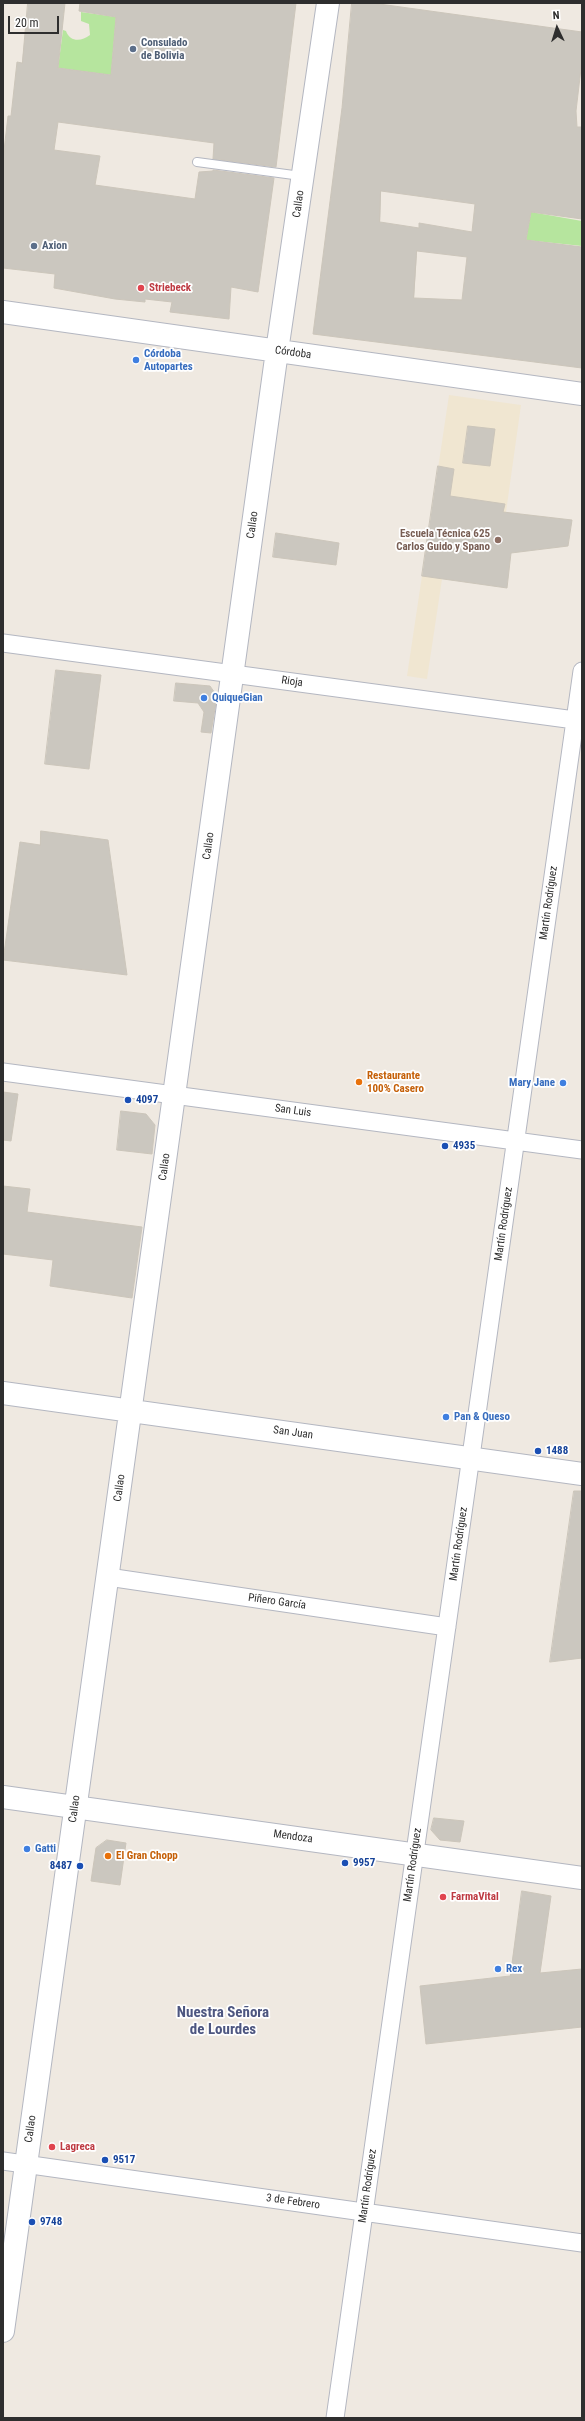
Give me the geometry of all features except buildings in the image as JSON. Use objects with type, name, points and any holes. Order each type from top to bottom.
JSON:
[{"type":"main road","name":"Callao","points":[[3,2331],[277,351],[328,3]]},
{"type":"main road","name":"Córdoba","points":[[3,312],[582,394]]},
{"type":"main road","name":"San Juan","points":[[3,1393],[582,1474]]},
{"type":"main road","name":"Mendoza","points":[[3,1797],[582,1878]]},
{"type":"street","name":"Rioja","points":[[3,643],[579,720]]},
{"type":"street","name":"Martín Rodríguez","points":[[335,2418],[516,1141],[579,720],[582,671]]},
{"type":"street","name":"San Luis","points":[[3,1072],[582,1150]]},
{"type":"street","name":"Piñero García","points":[[108,1577],[447,1627]]},
{"type":"street","name":"3 de Febrero","points":[[3,2162],[582,2243]]},
{"type":"lane","points":[[197,162],[303,176]]},
{"type":"shaded area","name":"Escuela Técnica 625 Carlos Guido y Spano","points":[[449,395],[521,405],[506,512],[572,520],[568,546],[511,553],[507,588],[442,579],[427,679],[407,676]]},
{"type":"green space","points":[[81,12],[116,17],[111,75],[58,68],[63,30],[66,31],[70,37],[76,40],[83,39],[90,35],[89,24],[81,21]]},
{"type":"green space","points":[[531,212],[582,221],[582,246],[526,240]]},
{"type":"place","name":"Consulado de Bolivia","points":[[133,49]]},
{"type":"place","name":"Axion","points":[[34,246]]},
{"type":"place","name":"Striebeck","points":[[141,288]]},
{"type":"place","name":"Córdoba Autopartes","points":[[136,360]]},
{"type":"place","name":"Escuela Técnica 625 Carlos Guido y Spano","points":[[498,540]]},
{"type":"place","name":"QuiqueGian","points":[[204,698]]},
{"type":"place","name":"Restaurante 100% Casero","points":[[359,1082]]},
{"type":"place","name":"Mary Jane","points":[[563,1083]]},
{"type":"place","name":"4097","points":[[128,1100]]},
{"type":"place","name":"4935","points":[[445,1146]]},
{"type":"place","name":"Pan & Queso","points":[[446,1417]]},
{"type":"place","name":"1488","points":[[538,1451]]},
{"type":"place","name":"Gatti","points":[[27,1849]]},
{"type":"place","name":"El Gran Chopp","points":[[108,1856]]},
{"type":"place","name":"9957","points":[[345,1863]]},
{"type":"place","name":"8487","points":[[80,1866]]},
{"type":"place","name":"FarmaVital","points":[[443,1897]]},
{"type":"place","name":"Rex","points":[[498,1969]]},
{"type":"place","name":"Lagreca","points":[[52,2147]]},
{"type":"place","name":"9517","points":[[105,2160]]},
{"type":"place","name":"9748","points":[[32,2222]]},
{"type":"district","name":"Nuestra Señora de Lourdes","points":[[223,2022]]}]
